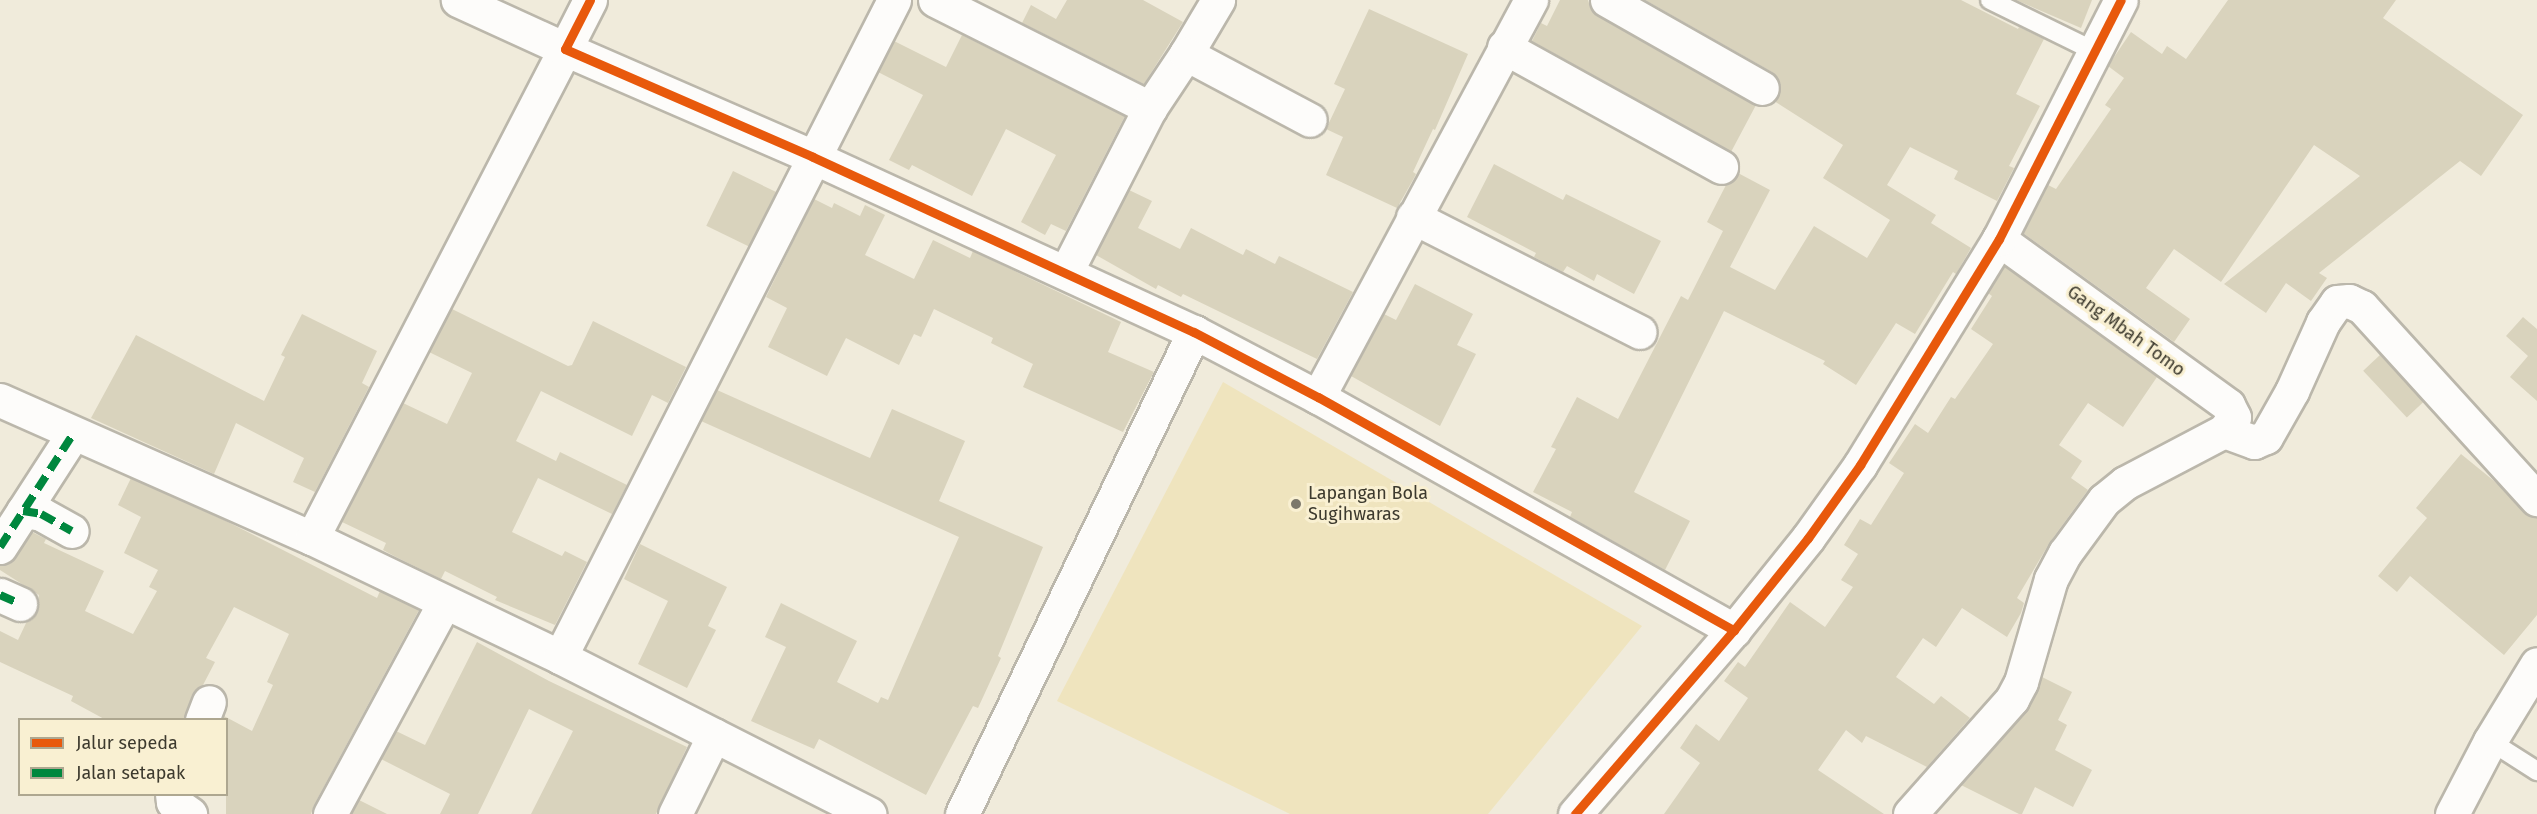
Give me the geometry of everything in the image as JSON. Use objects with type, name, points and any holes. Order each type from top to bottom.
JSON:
[{"type":"street","points":[[458,0],[813,157],[1194,332],[1318,397],[1734,630]]},
{"type":"street","points":[[312,538],[590,0]]},
{"type":"street","points":[[560,657],[894,0]]},
{"type":"street","points":[[935,0],[1150,108]]},
{"type":"street","points":[[1066,272],[1150,108],[1218,0]]},
{"type":"street","points":[[1318,397],[1504,46],[1531,0]]},
{"type":"street","points":[[1607,0],[1762,88]]},
{"type":"street","points":[[1575,814],[1734,630],[1808,538],[1860,465],[1999,239],[2121,0]]},
{"type":"street","points":[[1504,46],[1721,167]]},
{"type":"street","points":[[1186,54],[1310,120]]},
{"type":"street","points":[[1413,217],[1640,332]]},
{"type":"street","name":"Gang Mbah Tomo","points":[[1999,239],[2228,405],[2234,417],[2238,436]]},
{"type":"street","points":[[1910,814],[2012,699],[2021,682],[2051,579],[2065,553],[2104,500],[2125,483],[2238,436],[2262,441],[2274,427],[2332,307],[2337,302],[2349,301],[2362,307],[2537,500]]},
{"type":"street","points":[[962,814],[1194,332]]},
{"type":"street","points":[[0,400],[70,433],[312,538],[560,657],[869,814]]},
{"type":"street","points":[[0,547],[70,433]]},
{"type":"street","points":[[22,511],[41,514],[72,531]]},
{"type":"street","points":[[330,814],[444,603]]},
{"type":"street","points":[[2452,814],[2490,741],[2537,663]]},
{"type":"street","points":[[675,814],[714,735]]},
{"type":"street","points":[[172,796],[173,802],[190,814]]},
{"type":"lane","points":[[1990,0],[2096,52]]},
{"type":"lane","points":[[2490,741],[2537,771]]},
{"type":"shaded area","name":"Lapangan Bola Sugihwaras","points":[[1223,382],[1642,626],[1488,814],[1290,814],[1057,701]]},
{"type":"building","points":[[1067,0],[1143,0],[1183,22],[1144,84],[1022,23],[1031,5],[1056,19]]},
{"type":"building","points":[[1560,0],[1588,0],[1591,9],[1598,16],[1756,105],[1731,152],[1532,41],[1541,23],[1547,26]]},
{"type":"building","points":[[1645,0],[1961,0],[2018,29],[2019,27],[2044,39],[2016,94],[2040,106],[2009,166],[2014,168],[1997,201],[1954,179],[1958,171],[1910,147],[1887,185],[1936,215],[1931,223],[1971,248],[1956,274],[1953,272],[1915,334],[1896,323],[1856,385],[1823,364],[1825,361],[1724,311],[1634,492],[1690,521],[1665,570],[1570,517],[1572,512],[1533,492],[1556,449],[1551,447],[1577,397],[1618,419],[1681,296],[1688,300],[1723,231],[1707,222],[1726,185],[1731,183],[1738,173],[1770,190],[1730,267],[1775,290],[1814,226],[1867,258],[1890,220],[1823,178],[1843,145],[1774,101],[1781,87],[1778,78],[1772,72]]},
{"type":"building","points":[[2016,0],[2092,0],[2081,28]]},
{"type":"building","points":[[2228,0],[2396,0],[2383,18],[2523,115],[2481,176],[2460,161],[2319,273],[2327,278],[2311,301],[2286,283],[2266,313],[2224,284],[2360,176],[2314,145],[2221,282],[2174,249],[2146,288],[2190,319],[2174,342],[2023,233],[2048,185],[2056,189],[2111,109],[2105,105],[2124,78],[2108,66],[2131,32],[2162,54],[2167,46],[2186,59]]},
{"type":"building","points":[[1369,9],[1468,54],[1435,130],[1433,129],[1413,172],[1416,174],[1397,208],[1326,175],[1343,137],[1326,129],[1345,89],[1334,84]]},
{"type":"building","points":[[962,35],[1125,116],[1066,231],[1051,224],[1045,235],[1021,222],[1056,155],[1006,129],[972,196],[912,165],[909,170],[889,160],[923,95],[878,72],[894,41],[946,67]]},
{"type":"building","points":[[1494,164],[1563,200],[1566,194],[1661,241],[1634,294],[1597,274],[1594,281],[1567,266],[1563,272],[1534,257],[1536,253],[1467,217]]},
{"type":"building","points":[[733,171],[776,192],[749,247],[706,226]]},
{"type":"building","points":[[1129,190],[1152,201],[1138,228],[1180,249],[1191,228],[1243,255],[1246,249],[1275,264],[1279,256],[1353,292],[1317,359],[1183,294],[1181,297],[1158,285],[1156,289],[1096,255]]},
{"type":"building","points":[[814,199],[832,208],[834,203],[860,216],[865,205],[885,215],[865,255],[914,279],[933,240],[970,258],[973,251],[1121,322],[1108,352],[1154,372],[1123,432],[1023,387],[1033,364],[991,343],[993,338],[934,309],[921,337],[914,334],[899,365],[846,338],[827,376],[768,347],[787,308],[766,297]]},
{"type":"building","points":[[2004,266],[2157,377],[2123,427],[2088,403],[2059,445],[2082,461],[2071,478],[2088,490],[2050,542],[2017,598],[2024,603],[2007,637],[1962,608],[1936,647],[1923,638],[1896,677],[1934,704],[1941,696],[1970,718],[1927,767],[1866,736],[1862,743],[1846,730],[1818,770],[1884,814],[1664,814],[1700,763],[1680,748],[1696,724],[1719,741],[1748,698],[1724,681],[1738,662],[1745,667],[1790,602],[1825,627],[1853,587],[1841,580],[1858,554],[1844,545],[1860,519],[1871,525],[1904,473],[1889,463],[1915,424],[1928,433],[1951,397],[1955,399],[1993,344],[1971,329],[1992,296],[1988,293]]},
{"type":"building","points":[[1415,284],[1473,314],[1457,345],[1476,354],[1440,426],[1351,376],[1384,314],[1396,320]]},
{"type":"building","points":[[452,309],[568,366],[572,365],[593,321],[686,367],[668,403],[652,395],[632,436],[541,391],[516,441],[556,461],[560,452],[627,485],[612,514],[538,478],[512,532],[562,556],[565,551],[587,562],[555,625],[495,600],[497,597],[445,571],[441,579],[383,550],[386,543],[342,522],[403,403],[447,424],[472,373],[429,352]]},
{"type":"building","points":[[302,314],[377,351],[362,383],[369,387],[315,492],[293,482],[304,458],[236,423],[214,474],[91,418],[136,335],[264,401],[285,357],[281,355]]},
{"type":"building","points":[[2523,317],[2537,329],[2537,401],[2510,377],[2528,356],[2506,336]]},
{"type":"building","points":[[2380,355],[2424,402],[2407,417],[2363,371]]},
{"type":"building","points":[[717,390],[870,458],[892,409],[965,441],[939,501],[1043,547],[998,656],[1001,658],[978,708],[973,706],[926,795],[819,739],[814,749],[751,721],[786,647],[765,637],[781,603],[857,641],[837,682],[878,703],[881,697],[888,700],[959,537],[701,421]]},
{"type":"building","points":[[2461,454],[2499,485],[2524,512],[2537,517],[2537,615],[2504,655],[2410,576],[2397,592],[2378,576],[2427,518],[2416,508]]},
{"type":"building","points":[[131,478],[224,520],[377,598],[380,591],[419,610],[311,814],[226,814],[228,718],[252,731],[273,685],[267,682],[289,634],[234,607],[206,658],[215,662],[203,685],[192,695],[185,718],[102,718],[71,701],[73,696],[0,662],[0,631],[18,640],[27,621],[37,611],[39,595],[0,570],[0,566],[16,557],[32,532],[46,539],[44,543],[104,571],[85,611],[133,634],[157,591],[149,587],[158,570],[124,553],[141,517],[118,505]]},
{"type":"building","points":[[640,544],[727,587],[708,626],[716,630],[687,688],[638,664],[668,601],[624,579]]},
{"type":"building","points":[[477,642],[549,681],[687,747],[656,814],[531,814],[573,731],[529,709],[478,814],[440,814],[450,794],[381,759],[396,731],[425,745]]},
{"type":"building","points":[[2042,677],[2072,692],[2058,720],[2067,725],[2055,750],[2092,770],[2073,807],[2035,787],[2022,814],[2019,814],[1961,785],[2026,711]]},
{"type":"building","points":[[359,800],[387,814],[351,814]]},
{"type":"marked path","points":[[0,547],[73,434]]},
{"type":"marked path","points":[[23,511],[41,514],[72,531]]},
{"type":"marked path","points":[[0,595],[20,604]]},
{"type":"cycle path","points":[[590,0],[565,49],[813,157],[1194,332],[1318,397],[1734,630]]},
{"type":"cycle path","points":[[1575,814],[1734,630],[1808,538],[1860,465],[1999,239],[2121,0]]},
{"type":"place","name":"Lapangan Bola Sugihwaras","points":[[1296,504]]}]
